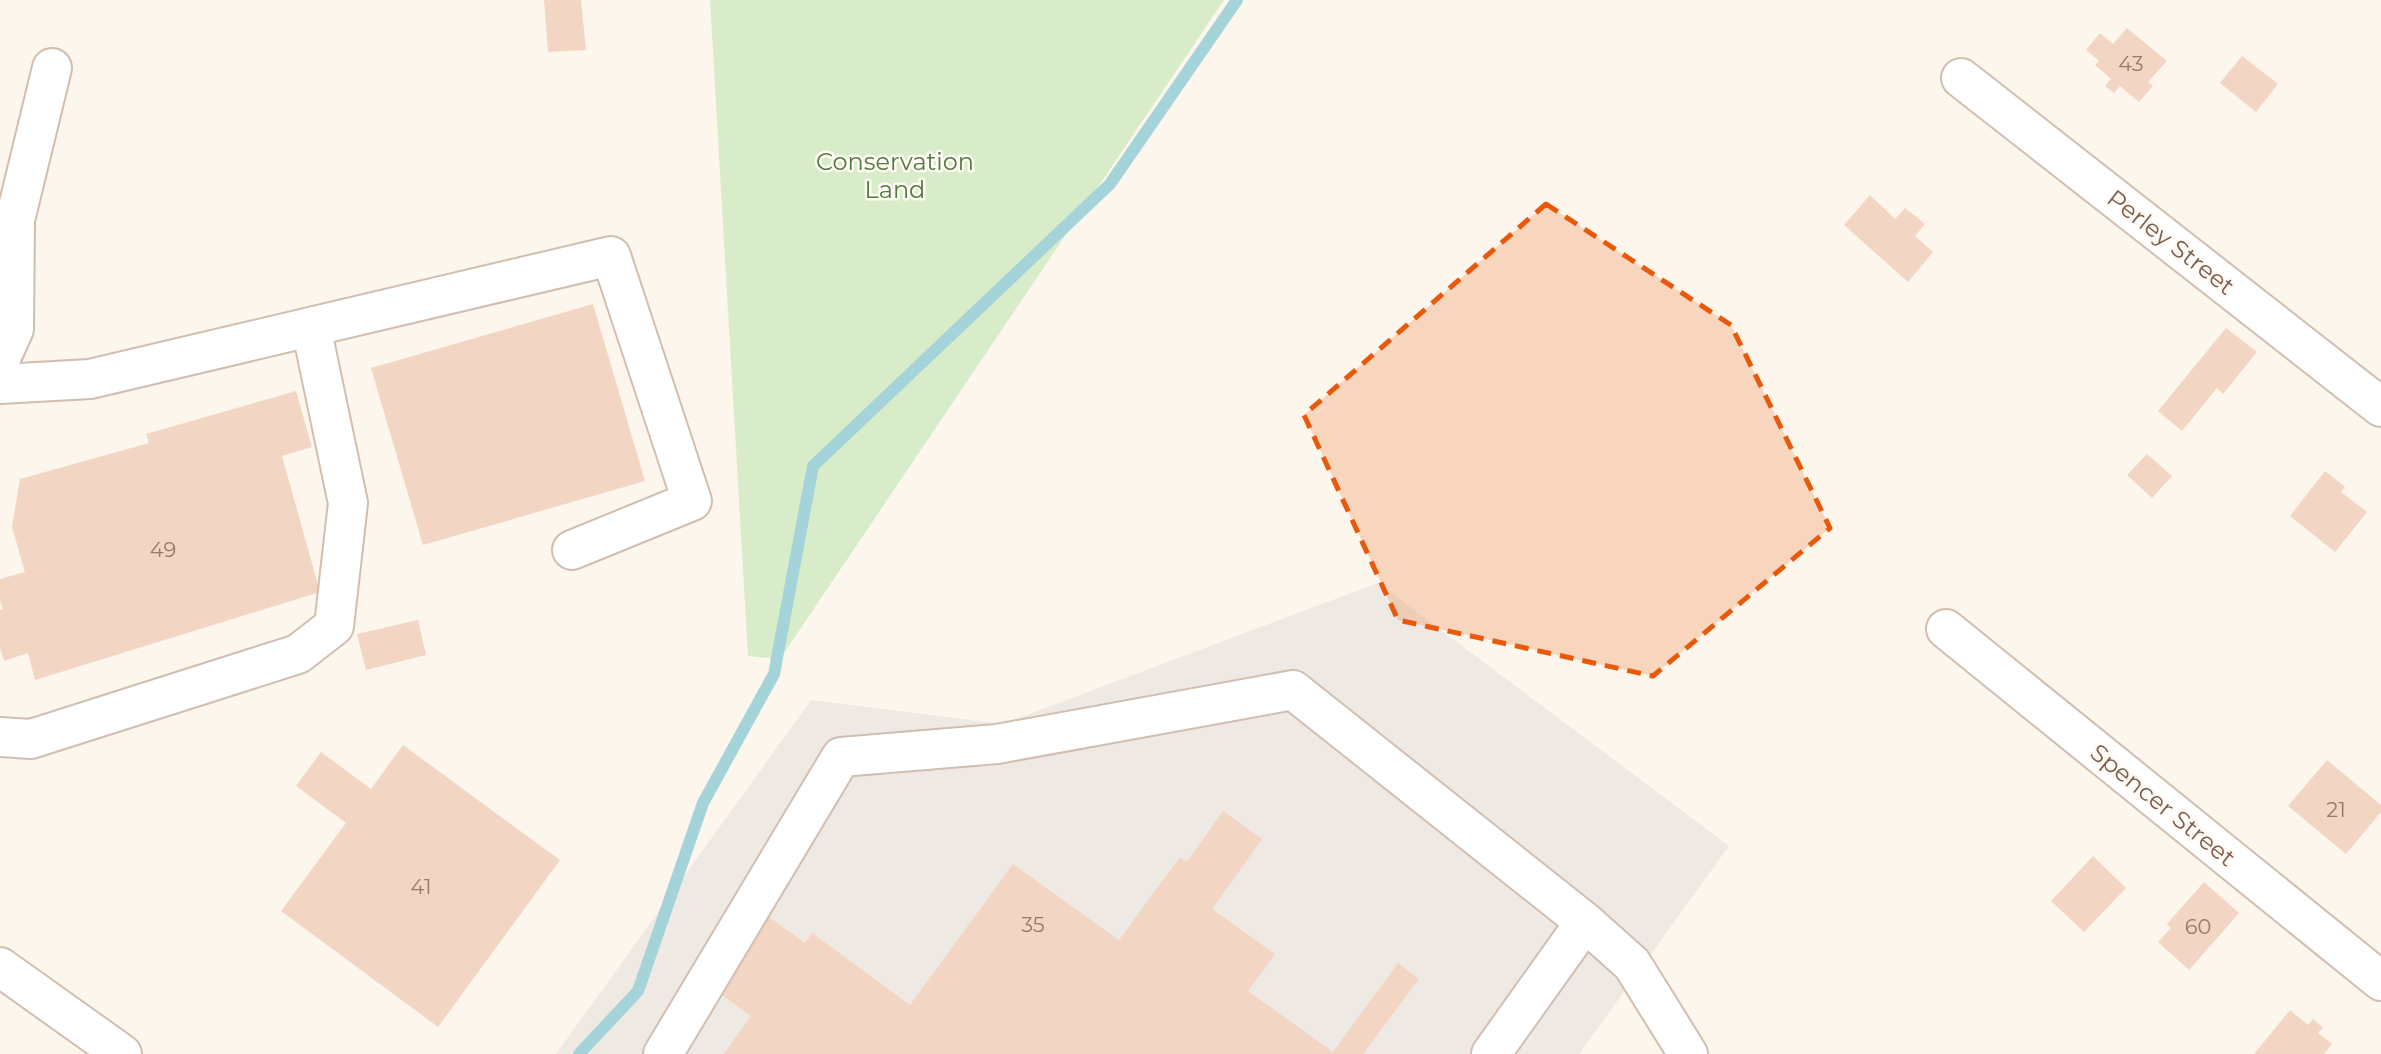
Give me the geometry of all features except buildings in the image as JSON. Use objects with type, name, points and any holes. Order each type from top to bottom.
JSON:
[{"type":"street","points":[[0,360],[14,329],[15,220],[52,68]]},
{"type":"street","name":"Perley Street","points":[[1961,78],[2381,407]]},
{"type":"street","points":[[0,384],[90,379],[611,256],[692,501],[572,550]]},
{"type":"street","points":[[0,737],[32,739],[298,654],[334,626],[348,503],[311,327]]},
{"type":"street","name":"Spencer Street","points":[[1946,629],[2381,981]]},
{"type":"street","points":[[663,1054],[841,757],[997,744],[1293,690],[1585,922],[1632,964],[1688,1054]]},
{"type":"street","points":[[1491,1054],[1585,922]]},
{"type":"street","points":[[2,974],[122,1054]]},
{"type":"highlighted area","points":[[1546,204],[1731,325],[1830,528],[1653,676],[1398,620],[1304,415]]},
{"type":"shaded area","points":[[1378,583],[1729,846],[1579,1054],[556,1054],[811,700],[1003,724]]},
{"type":"green space","name":"Conservation Land","points":[[710,0],[1224,0],[780,659],[748,656]]},
{"type":"waterway","points":[[579,1054],[638,991],[703,803],[774,674],[813,466],[1110,184],[1237,0]]}]
